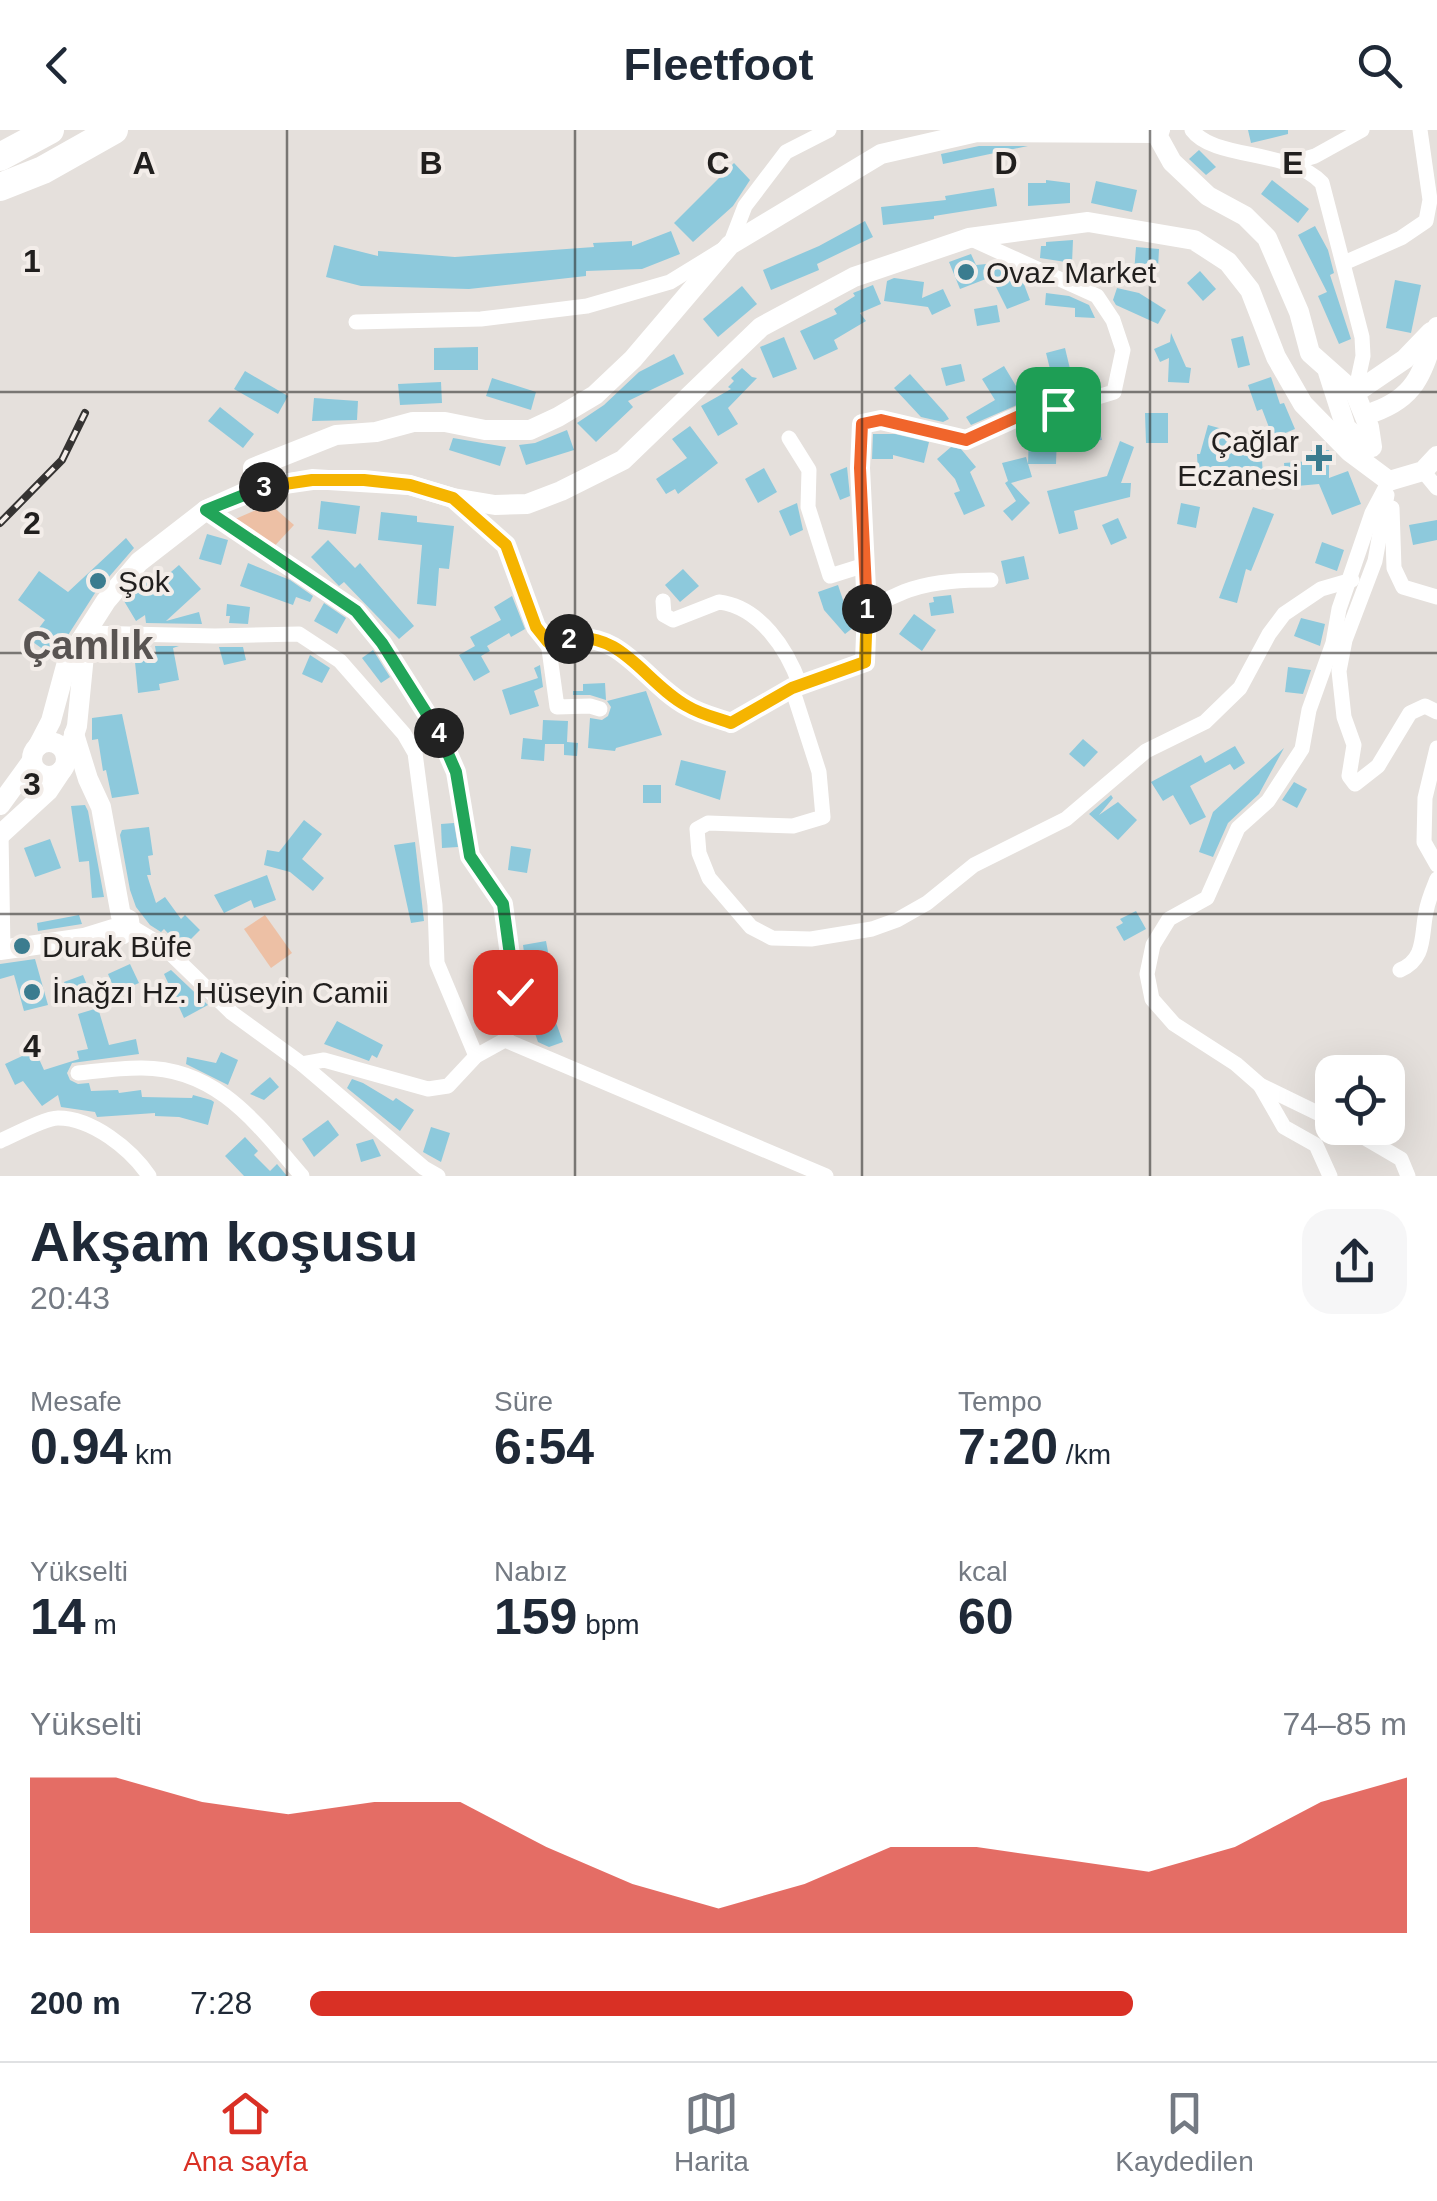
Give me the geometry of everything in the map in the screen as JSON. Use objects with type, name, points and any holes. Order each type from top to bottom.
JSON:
[{"type":"highway","points":[[0,157],[50,130]]},
{"type":"highway","points":[[0,187],[43,170],[114,130]]},
{"type":"street","points":[[252,489],[253,468],[336,436],[376,432],[413,422],[445,422],[485,430],[530,430],[595,394],[634,359],[730,246],[744,206],[786,152],[829,130]]},
{"type":"street","points":[[1192,130],[1197,138],[1212,144],[1310,173],[1322,184],[1362,337],[1355,393]]},
{"type":"street","points":[[1288,164],[1315,156],[1362,130]]},
{"type":"street","points":[[1344,263],[1401,238],[1426,221],[1430,200],[1420,130]]},
{"type":"street","points":[[356,322],[481,319],[587,306],[670,282],[880,154],[977,132],[1158,132],[1172,162],[1208,196],[1246,216],[1267,238],[1299,312],[1310,353],[1355,393],[1372,446],[1383,461],[1389,481],[1394,568],[1403,586],[1437,597]]},
{"type":"street","points":[[0,805],[35,754],[51,721],[62,672],[115,589],[140,562],[206,510],[252,489],[312,480],[410,485],[495,505],[527,504],[561,492],[623,460],[761,327],[854,277],[969,238],[1088,222],[1194,240],[1228,262],[1250,290],[1276,357],[1303,404],[1350,452],[1389,481]]},
{"type":"street","points":[[548,642],[585,636],[605,640],[687,707],[731,723],[796,686],[865,662],[862,424],[881,420],[966,440],[1028,412],[1058,409],[1114,392],[1123,350],[1113,320],[1098,296],[969,238]]},
{"type":"street","points":[[1355,393],[1404,359],[1437,325]]},
{"type":"street","points":[[1374,412],[1396,404],[1414,387],[1437,325]]},
{"type":"street","points":[[1328,372],[1346,428],[1357,441],[1372,446]]},
{"type":"street","points":[[1303,404],[1325,413]]},
{"type":"street","points":[[790,438],[810,470],[808,508],[830,576],[864,565]]},
{"type":"street","points":[[1315,1112],[1260,1085],[1236,1064],[1174,1024],[1152,999],[1147,974],[1152,945],[1169,919],[1207,898],[1238,828],[1268,800],[1302,749],[1309,710],[1333,643],[1340,609],[1372,513],[1389,481],[1430,463],[1437,488]]},
{"type":"street","points":[[1389,481],[1375,560],[1345,640],[1339,671],[1344,717],[1354,745],[1350,776],[1355,784],[1378,766],[1410,713],[1425,706],[1437,712]]},
{"type":"street","points":[[453,498],[506,545],[536,627],[548,642],[557,707],[590,706],[600,710]]},
{"type":"street","points":[[206,510],[356,611],[382,643],[442,738],[456,772],[470,856],[503,904],[515,992],[506,1040]]},
{"type":"street","points":[[867,605],[910,589],[961,580],[991,580]]},
{"type":"street","points":[[663,601],[664,615],[673,620],[719,602],[746,610],[786,653],[820,772],[823,818],[793,826],[708,824],[697,829],[699,853],[709,878],[751,927],[772,938],[811,940],[872,929],[897,920],[927,903],[974,865],[1066,819],[1146,751],[1205,722],[1230,700],[1284,614],[1321,589],[1352,580]]},
{"type":"street","points":[[86,633],[74,734],[64,765],[48,791],[1,834],[1,950],[84,938],[122,924],[163,946],[232,1013],[302,1064],[431,1172]]},
{"type":"street","points":[[86,633],[299,634],[340,661],[416,753],[435,904],[437,963],[476,1056]]},
{"type":"street","points":[[74,734],[101,807],[122,924]]},
{"type":"street","points":[[1437,748],[1426,798],[1424,842],[1437,865]]},
{"type":"street","points":[[35,754],[42,775],[53,776],[64,765]]},
{"type":"street","points":[[48,791],[88,779]]},
{"type":"street","points":[[1400,970],[1413,964],[1422,948],[1426,910],[1437,878]]},
{"type":"street","points":[[302,1064],[324,1060],[428,1089],[448,1086],[476,1056],[506,1040]]},
{"type":"street","points":[[506,1040],[826,1176]]},
{"type":"street","points":[[78,1072],[144,1067],[196,1078],[242,1106],[302,1176]]},
{"type":"street","points":[[1260,1085],[1284,1127],[1316,1145],[1330,1176]]},
{"type":"street","points":[[0,1141],[57,1118],[96,1128],[130,1154],[149,1176]]},
{"type":"street","points":[[1377,1145],[1400,1159],[1408,1176]]},
{"type":"street","points":[[408,1176],[431,1172]]},
{"type":"shaded area","points":[[270,504],[294,525],[269,552],[226,523]]},
{"type":"shaded area","points":[[265,915],[292,953],[271,968],[244,929]]},
{"type":"building","points":[[1248,130],[1288,130],[1288,134],[1251,143]]},
{"type":"building","points":[[979,146],[1028,146],[943,164],[941,154]]},
{"type":"building","points":[[1199,150],[1216,167],[1206,175],[1189,159]]},
{"type":"building","points":[[734,163],[750,180],[733,206],[693,242],[674,223]]},
{"type":"building","points":[[1272,180],[1309,209],[1298,223],[1261,194]]},
{"type":"building","points":[[1096,181],[1137,190],[1132,212],[1091,203]]},
{"type":"building","points":[[1028,183],[1070,183],[1070,203],[1028,206]]},
{"type":"building","points":[[994,188],[997,206],[883,225],[881,207],[946,200],[945,196]]},
{"type":"building","points":[[865,221],[873,237],[817,264],[819,270],[771,290],[763,270]]},
{"type":"building","points":[[1315,226],[1328,250],[1334,273],[1330,275],[1351,339],[1339,344],[1318,296],[1327,292],[1298,235]]},
{"type":"building","points":[[671,231],[680,254],[642,269],[586,271],[586,276],[469,289],[361,286],[326,277],[334,245],[378,256],[378,251],[455,257],[594,247],[593,243],[632,241],[632,246]]},
{"type":"building","points":[[1073,240],[1072,263],[1040,258],[1041,246],[1046,246],[1046,242]]},
{"type":"building","points":[[1136,247],[1159,249],[1158,268],[1150,267],[1150,274],[1134,273]]},
{"type":"building","points":[[971,254],[976,265],[997,263],[1013,270],[1015,282],[1022,279],[1030,300],[1007,309],[991,277],[960,289],[949,262]]},
{"type":"building","points":[[1200,271],[1216,289],[1203,301],[1187,283]]},
{"type":"building","points":[[894,278],[924,282],[922,298],[943,289],[951,306],[932,315],[928,307],[884,301],[887,281]]},
{"type":"building","points":[[1395,280],[1421,285],[1411,333],[1386,328]]},
{"type":"building","points":[[873,285],[881,304],[860,313],[866,321],[834,340],[838,349],[814,360],[800,331],[837,314],[834,309],[855,296],[853,293]]},
{"type":"building","points":[[742,286],[757,304],[718,337],[703,319]]},
{"type":"building","points":[[1117,288],[1139,293],[1166,310],[1158,324],[1116,305],[1113,300]]},
{"type":"building","points":[[1046,293],[1069,296],[1089,305],[1095,318],[1075,317],[1075,308],[1045,305]]},
{"type":"building","points":[[997,305],[1000,322],[977,326],[974,309]]},
{"type":"building","points":[[1171,333],[1186,367],[1191,368],[1189,383],[1168,382],[1169,358],[1160,362],[1154,349],[1170,342]]},
{"type":"building","points":[[1243,336],[1250,365],[1238,368],[1231,339]]},
{"type":"building","points":[[784,337],[797,369],[773,378],[760,347]]},
{"type":"building","points":[[478,347],[478,370],[434,370],[434,348]]},
{"type":"building","points":[[1065,348],[1071,373],[1085,371],[1089,388],[1024,402],[971,425],[966,417],[995,400],[982,379],[1004,366],[1022,396],[1053,381],[1046,353]]},
{"type":"building","points":[[674,354],[684,374],[628,401],[633,407],[596,442],[577,423],[604,405],[639,372]]},
{"type":"building","points":[[961,364],[965,381],[946,386],[941,368]]},
{"type":"building","points":[[742,368],[757,378],[728,408],[738,424],[718,436],[701,406],[731,389],[731,378]]},
{"type":"building","points":[[245,371],[288,396],[278,414],[234,389]]},
{"type":"building","points":[[910,374],[949,419],[943,422],[921,417],[894,388]]},
{"type":"building","points":[[1271,377],[1280,404],[1284,403],[1295,429],[1273,438],[1248,385]]},
{"type":"building","points":[[492,378],[536,392],[531,410],[486,396]]},
{"type":"building","points":[[441,382],[442,403],[400,405],[398,384]]},
{"type":"building","points":[[314,398],[358,401],[357,420],[312,421]]},
{"type":"building","points":[[220,407],[254,434],[243,448],[208,421]]},
{"type":"building","points":[[1094,410],[1102,440],[1088,441],[1087,412]]},
{"type":"building","points":[[1145,413],[1168,413],[1168,443],[1146,443]]},
{"type":"building","points":[[1208,425],[1230,431],[1225,450],[1261,446],[1263,475],[1198,475],[1197,454]]},
{"type":"building","points":[[690,426],[718,463],[678,494],[675,489],[666,494],[656,479],[687,458],[672,439]]},
{"type":"building","points":[[567,430],[574,450],[526,465],[519,445]]},
{"type":"building","points":[[873,434],[895,434],[929,442],[924,463],[893,455],[893,459],[872,459]]},
{"type":"building","points":[[1029,434],[1057,435],[1056,464],[1028,464]]},
{"type":"building","points":[[453,438],[506,447],[500,466],[449,450]]},
{"type":"building","points":[[1120,441],[1134,447],[1121,483],[1131,483],[1130,497],[1074,511],[1078,529],[1059,534],[1047,491],[1107,476]]},
{"type":"building","points":[[951,447],[961,449],[976,467],[970,472],[985,506],[964,515],[954,493],[960,491],[955,479],[937,459]]},
{"type":"building","points":[[1311,450],[1329,450],[1329,478],[1348,471],[1361,504],[1332,515],[1319,484],[1286,487],[1284,463],[1311,461]]},
{"type":"building","points":[[1026,457],[1032,477],[1011,483],[1030,503],[1012,521],[1003,511],[1016,501],[1005,483],[1008,481],[1002,463]]},
{"type":"building","points":[[847,467],[850,496],[840,500],[830,474]]},
{"type":"building","points":[[764,468],[777,492],[758,503],[745,479]]},
{"type":"building","points":[[321,501],[360,506],[356,534],[318,529]]},
{"type":"building","points":[[797,503],[803,530],[790,536],[779,511]]},
{"type":"building","points":[[1181,503],[1200,507],[1196,528],[1177,524]]},
{"type":"building","points":[[1253,507],[1274,514],[1251,571],[1246,569],[1237,603],[1219,598]]},
{"type":"building","points":[[381,512],[417,516],[417,522],[454,526],[449,569],[439,568],[436,606],[417,604],[422,545],[378,540]]},
{"type":"building","points":[[1118,518],[1127,538],[1111,545],[1102,525]]},
{"type":"building","points":[[1437,520],[1437,540],[1413,545],[1409,525]]},
{"type":"building","points":[[207,534],[228,540],[221,565],[199,559]]},
{"type":"building","points":[[126,538],[134,548],[95,593],[54,657],[30,640],[45,620],[18,600],[39,571],[68,592]]},
{"type":"building","points":[[328,540],[355,568],[360,563],[414,626],[399,639],[344,582],[339,586],[311,557]]},
{"type":"building","points":[[1322,542],[1344,550],[1337,571],[1315,563]]},
{"type":"building","points":[[1024,556],[1029,579],[1006,584],[1001,561]]},
{"type":"building","points":[[248,563],[290,580],[313,596],[310,602],[296,597],[293,605],[240,586]]},
{"type":"building","points":[[179,565],[201,589],[166,621],[199,612],[202,624],[146,623],[145,615],[136,621],[124,601],[146,582],[150,590]]},
{"type":"building","points":[[683,569],[699,586],[680,602],[665,585]]},
{"type":"building","points":[[838,585],[846,609],[851,604],[854,608],[854,627],[845,634],[824,610],[818,592]]},
{"type":"building","points":[[951,595],[954,613],[931,616],[929,603],[934,602],[933,597]]},
{"type":"building","points":[[512,596],[525,629],[487,646],[490,651],[481,656],[490,672],[474,681],[459,655],[475,646],[470,637],[501,620],[494,607]]},
{"type":"building","points":[[324,603],[346,618],[337,634],[314,621]]},
{"type":"building","points":[[227,604],[250,607],[248,624],[229,623]]},
{"type":"building","points":[[914,614],[936,630],[922,651],[899,634]]},
{"type":"building","points":[[1301,618],[1325,624],[1320,646],[1294,636]]},
{"type":"building","points":[[155,646],[179,646],[173,648],[179,680],[159,684],[160,690],[138,693],[135,662],[157,659]]},
{"type":"building","points":[[219,647],[243,647],[246,660],[224,665]]},
{"type":"building","points":[[373,650],[390,677],[381,683],[362,658]]},
{"type":"building","points":[[310,655],[330,668],[322,683],[302,674]]},
{"type":"building","points":[[540,665],[543,687],[534,691],[539,706],[510,715],[502,690],[538,678],[534,668]]},
{"type":"building","points":[[1288,667],[1311,670],[1303,694],[1285,692]]},
{"type":"building","points":[[605,683],[606,700],[573,695],[573,691],[583,691],[583,684]]},
{"type":"building","points":[[646,691],[662,735],[615,751],[588,748],[590,718],[602,720],[608,716],[611,707],[607,701]]},
{"type":"building","points":[[122,714],[139,794],[112,798],[98,739],[92,740],[92,718]]},
{"type":"building","points":[[543,720],[568,721],[567,742],[578,743],[577,756],[564,755],[564,744],[545,744],[544,761],[521,759],[523,738],[542,740]]},
{"type":"building","points":[[1083,739],[1098,752],[1084,767],[1069,754]]},
{"type":"building","points":[[1235,746],[1245,763],[1234,770],[1230,764],[1190,786],[1206,817],[1190,825],[1173,795],[1163,801],[1151,782],[1201,755],[1205,763]]},
{"type":"building","points":[[1284,748],[1259,794],[1228,823],[1213,857],[1199,852],[1213,812]]},
{"type":"building","points":[[681,760],[726,771],[720,800],[675,785]]},
{"type":"building","points":[[1294,782],[1307,789],[1297,808],[1282,800]]},
{"type":"building","points":[[643,785],[661,785],[661,803],[643,803]]},
{"type":"building","points":[[1111,795],[1113,798],[1099,815],[1118,802],[1137,820],[1118,840],[1089,814]]},
{"type":"building","points":[[85,805],[104,897],[92,898],[89,861],[79,862],[71,806]]},
{"type":"building","points":[[304,820],[322,834],[302,859],[324,878],[313,891],[290,872],[264,865],[267,850],[279,852]]},
{"type":"building","points":[[454,823],[458,847],[442,848],[441,824]]},
{"type":"building","points":[[149,827],[153,855],[148,856],[151,875],[147,875],[156,903],[165,897],[181,919],[185,915],[200,930],[182,948],[164,929],[161,932],[150,925],[136,907],[130,890],[120,835],[122,830]]},
{"type":"building","points":[[50,839],[61,868],[35,877],[24,848]]},
{"type":"building","points":[[415,842],[424,921],[411,923],[394,845]]},
{"type":"building","points":[[511,846],[531,849],[527,873],[508,870]]},
{"type":"building","points":[[267,875],[276,900],[254,908],[251,900],[224,913],[214,895]]},
{"type":"building","points":[[1136,911],[1146,929],[1124,941],[1116,927],[1123,923],[1120,919]]},
{"type":"building","points":[[79,915],[82,924],[38,931],[37,923]]},
{"type":"building","points":[[546,941],[552,973],[546,974],[552,1002],[549,1003],[563,1042],[549,1047],[538,1042],[530,1019],[533,1018],[523,945]]},
{"type":"building","name":"İnağzı Hz. Hüseyin Camii","points":[[35,959],[48,1005],[24,1011],[14,975],[0,979],[0,964]]},
{"type":"building","points":[[130,964],[139,983],[116,993],[108,974]]},
{"type":"building","points":[[171,970],[208,1005],[184,1018],[164,974]]},
{"type":"building","points":[[83,975],[89,990],[70,997],[64,982]]},
{"type":"building","points":[[98,1008],[109,1045],[136,1039],[139,1054],[72,1063],[67,1073],[70,1080],[89,1083],[91,1091],[141,1090],[142,1097],[193,1095],[211,1100],[214,1102],[208,1125],[155,1113],[97,1117],[95,1112],[61,1107],[58,1095],[42,1106],[23,1081],[15,1085],[5,1064],[35,1050],[44,1070],[79,1059],[77,1051],[88,1049],[78,1014]]},
{"type":"building","points":[[337,1021],[383,1045],[377,1058],[372,1055],[369,1061],[324,1044]]},
{"type":"building","points":[[221,1052],[238,1060],[228,1085],[186,1064],[187,1057],[216,1063]]},
{"type":"building","points":[[270,1077],[279,1087],[264,1100],[250,1094]]},
{"type":"building","points":[[352,1079],[414,1110],[400,1131],[347,1088]]},
{"type":"building","points":[[328,1120],[339,1135],[314,1157],[302,1139]]},
{"type":"building","points":[[431,1127],[450,1133],[441,1162],[423,1152]]},
{"type":"building","points":[[245,1137],[258,1151],[254,1155],[270,1171],[277,1164],[287,1176],[244,1176],[225,1156]]},
{"type":"building","points":[[373,1139],[381,1156],[361,1162],[356,1144]]},
{"type":"railway","points":[[0,523],[62,460],[85,413]]},
{"type":"place","name":"Ovaz Market","points":[[966,272]]},
{"type":"place","name":"Çağlar Eczanesi","points":[[1319,458]]},
{"type":"place","name":"Şok","points":[[98,581]]},
{"type":"place","name":"Durak Büfe","points":[[22,946]]},
{"type":"place","name":"İnağzı Hz. Hüseyin Camii","points":[[32,992]]},
{"type":"district","name":"Çamlık","points":[[88,645]]},
{"type":"route","points":[[515,992],[503,904],[470,856],[456,772],[442,738],[382,643],[356,611],[206,510],[252,489],[312,480],[410,485],[453,498],[506,545],[536,627],[548,642],[585,636],[605,640],[687,707],[731,723],[792,688],[865,662],[862,424],[881,420],[966,440],[1028,412],[1058,409]]}]
